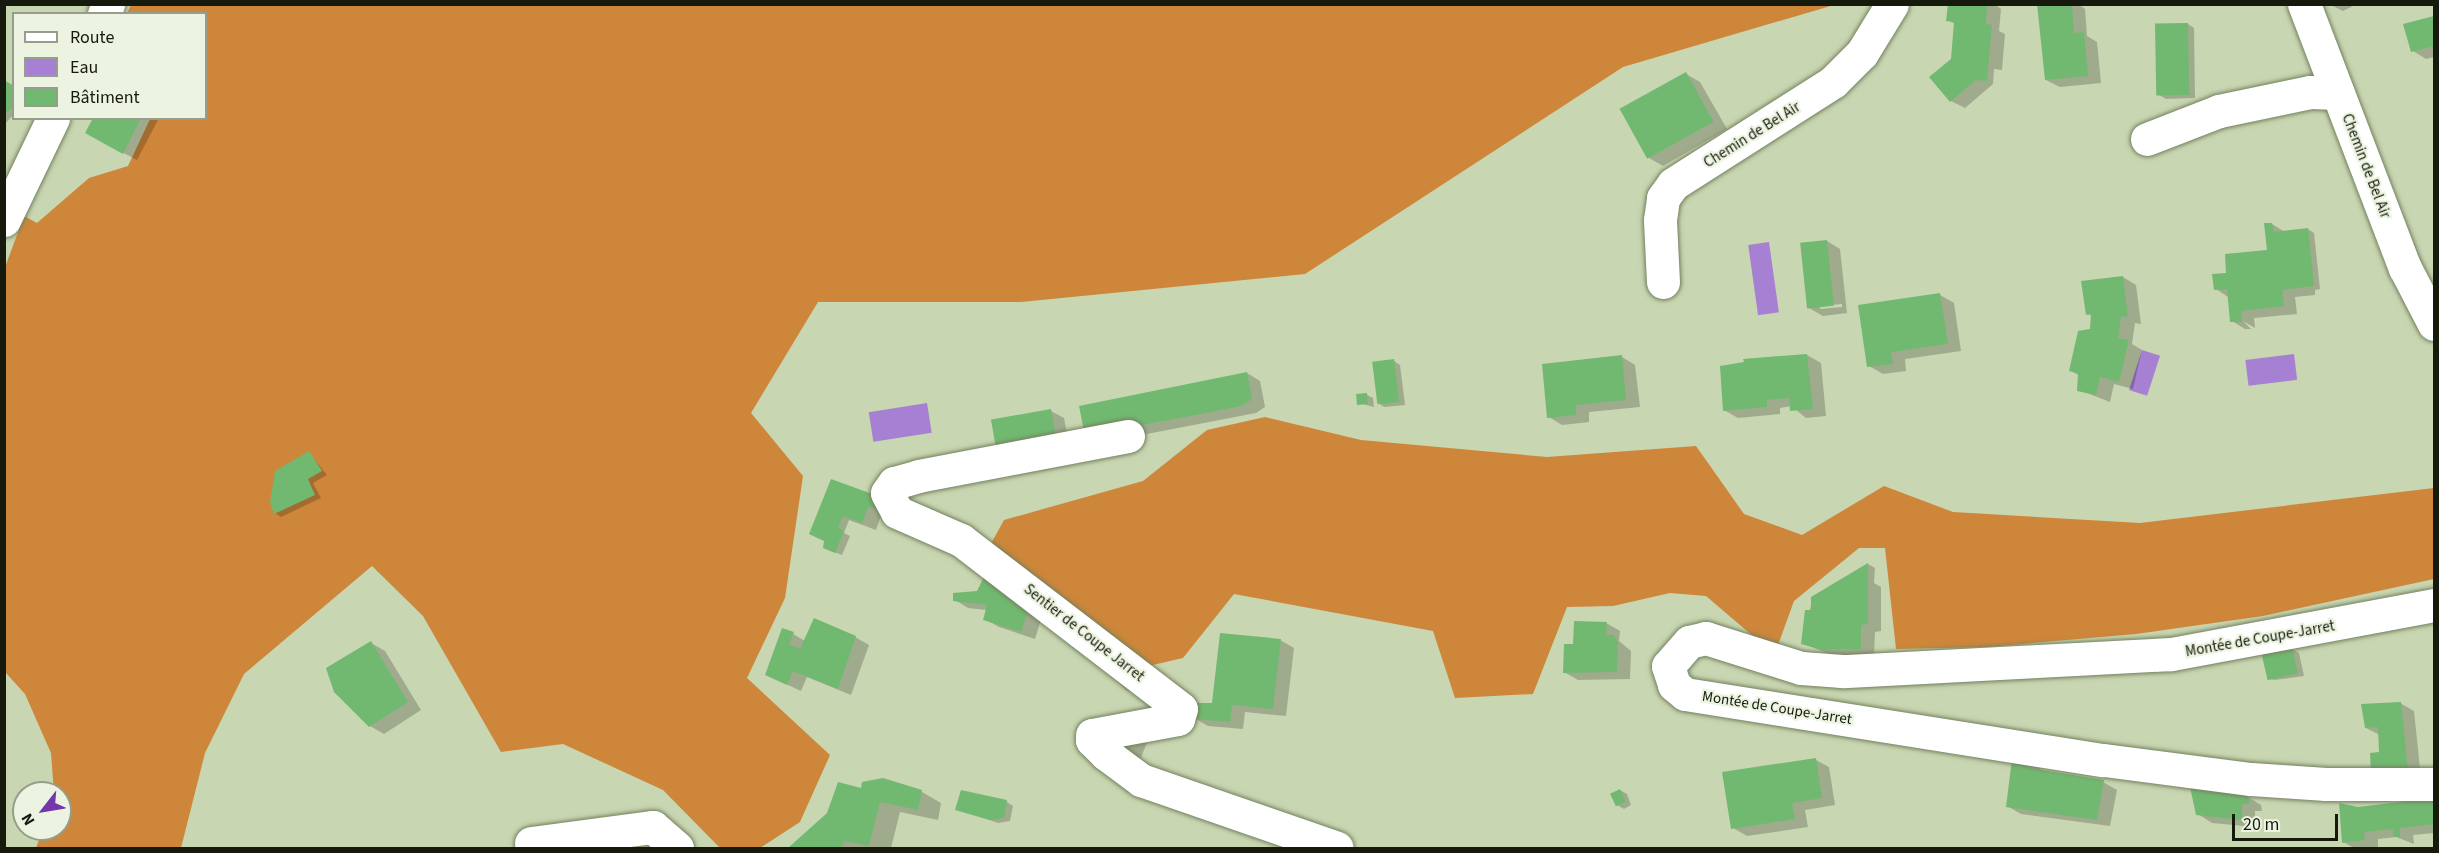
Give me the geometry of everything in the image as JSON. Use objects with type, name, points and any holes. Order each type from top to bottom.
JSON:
[{"type":"street","name":"Chemin de Bel Air","points":[[1663,282],[1660,220],[1663,198],[1672,184],[1833,82],[1862,53],[1892,4]]},
{"type":"street","name":"Chemin de Bel Air","points":[[2304,4],[2405,268],[2434,324]]},
{"type":"street","points":[[2147,139],[2219,111],[2310,92],[2338,93]]},
{"type":"street","points":[[4,220],[52,120]]},
{"type":"street","name":"Sentier de Coupe Jarret","points":[[1128,436],[919,476],[894,483],[887,493],[897,512],[961,540],[1181,709],[1178,719],[1092,735],[1092,740],[1106,754],[1141,780],[1337,849]]},
{"type":"street","name":"Montée de Coupe-Jarret","points":[[2434,605],[2171,654],[1842,671],[1801,668],[1706,638],[1689,642],[1674,655],[1668,666],[1674,685],[1685,694],[2104,760],[2251,779],[2326,784],[2434,784]]},
{"type":"street","points":[[531,843],[653,827],[677,849]]},
{"type":"shaded area","points":[[131,5],[1834,5],[1623,67],[1305,274],[1021,302],[818,302],[751,413],[803,476],[785,598],[747,678],[830,755],[800,822],[760,848],[720,848],[663,790],[563,744],[501,752],[423,616],[372,566],[244,674],[205,753],[181,848],[36,848],[39,841],[72,841],[72,781],[53,781],[51,753],[25,694],[5,672],[4,270],[24,216],[37,223],[89,178],[128,166],[150,120],[207,120],[207,12],[128,12]]},
{"type":"shaded area","points":[[1265,417],[1361,440],[1547,457],[1696,446],[1744,514],[1802,535],[1884,486],[1953,512],[2140,523],[2434,488],[2434,579],[2263,616],[2136,634],[1987,647],[1896,649],[1885,548],[1859,548],[1794,601],[1778,645],[1754,637],[1706,596],[1670,593],[1613,606],[1567,607],[1533,694],[1455,698],[1433,631],[1234,594],[1183,658],[1144,667],[988,549],[1004,520],[1143,481],[1207,430]]},
{"type":"water","points":[[1769,242],[1779,312],[1758,315],[1748,245]]},
{"type":"water","points":[[2142,350],[2160,356],[2147,396],[2129,390]]},
{"type":"water","points":[[2294,354],[2297,380],[2249,386],[2245,360]]},
{"type":"water","points":[[927,403],[932,433],[873,442],[869,412]]},
{"type":"building","points":[[1948,4],[1987,4],[1986,24],[1992,25],[1987,81],[1976,80],[1950,102],[1929,77],[1951,59],[1954,22],[1946,21]]},
{"type":"building","points":[[2037,4],[2072,4],[2074,33],[2084,32],[2088,76],[2045,80]]},
{"type":"building","points":[[2434,16],[2434,46],[2411,52],[2403,24]]},
{"type":"building","points":[[2188,23],[2189,95],[2156,96],[2155,24]]},
{"type":"building","points":[[1686,72],[1714,122],[1647,159],[1620,109]]},
{"type":"building","points":[[4,80],[12,85],[12,108],[4,115]]},
{"type":"building","points":[[92,120],[140,120],[123,154],[85,133]]},
{"type":"building","points":[[2264,223],[2272,223],[2274,232],[2308,228],[2314,286],[2282,290],[2284,306],[2241,311],[2242,322],[2230,322],[2227,289],[2214,290],[2212,274],[2226,273],[2225,254],[2267,250]]},
{"type":"building","points":[[1827,240],[1834,306],[1807,308],[1800,243]]},
{"type":"building","points":[[2123,276],[2128,317],[2121,316],[2118,338],[2129,340],[2119,382],[2100,377],[2096,395],[2077,391],[2078,373],[2069,371],[2078,331],[2090,329],[2091,314],[2086,315],[2081,281]]},
{"type":"building","points":[[1940,293],[1948,344],[1891,352],[1893,364],[1867,367],[1858,305]]},
{"type":"building","points":[[1807,354],[1813,409],[1790,411],[1789,398],[1767,400],[1767,407],[1723,411],[1720,366],[1744,362],[1743,359]]},
{"type":"building","points":[[1622,355],[1626,400],[1576,405],[1576,415],[1547,418],[1542,364]]},
{"type":"building","points":[[1394,359],[1399,402],[1377,404],[1372,362]]},
{"type":"building","points":[[1247,372],[1252,399],[1242,406],[1085,436],[1079,406]]},
{"type":"building","points":[[1367,393],[1368,404],[1357,405],[1356,394]]},
{"type":"building","points":[[1051,409],[1058,448],[998,459],[991,420]]},
{"type":"building","points":[[309,451],[322,471],[308,479],[315,495],[274,514],[270,502],[275,471]]},
{"type":"building","points":[[831,479],[875,495],[883,510],[868,507],[862,523],[843,516],[838,528],[844,531],[835,553],[823,548],[824,541],[809,534]]},
{"type":"building","points":[[1868,563],[1868,624],[1861,625],[1861,649],[1819,649],[1801,644],[1805,610],[1811,610],[1811,597]]},
{"type":"building","points":[[988,569],[1031,601],[1021,632],[983,620],[987,605],[953,601],[953,593],[977,591]]},
{"type":"building","points":[[814,618],[856,636],[838,689],[793,671],[787,685],[765,675],[782,628],[794,632],[789,644],[800,649]]},
{"type":"building","points":[[1574,621],[1607,622],[1606,635],[1613,635],[1618,642],[1617,672],[1563,673],[1564,644],[1573,644]]},
{"type":"building","points":[[1220,633],[1281,639],[1273,709],[1232,705],[1230,722],[1193,719],[1193,703],[1212,703]]},
{"type":"building","points":[[371,641],[408,702],[369,727],[334,692],[326,668]]},
{"type":"building","points":[[2292,648],[2298,673],[2268,680],[2262,655]]},
{"type":"building","points":[[2401,702],[2408,771],[2371,774],[2370,753],[2379,752],[2378,727],[2365,728],[2361,704]]},
{"type":"building","points":[[1816,758],[1822,798],[1792,803],[1795,819],[1731,829],[1722,772]]},
{"type":"building","points":[[2012,759],[2031,761],[2029,768],[2104,780],[2097,820],[2006,807]]},
{"type":"building","points":[[883,778],[922,790],[918,810],[880,802],[869,846],[844,841],[842,848],[788,848],[827,813],[838,782],[861,788],[862,782]]},
{"type":"building","points":[[2190,787],[2248,796],[2249,804],[2242,804],[2242,820],[2196,815]]},
{"type":"building","points":[[1620,789],[1626,802],[1616,806],[1610,794]]},
{"type":"building","points":[[961,790],[1007,800],[1004,818],[990,820],[955,810]]},
{"type":"building","points":[[2434,798],[2434,824],[2400,828],[2400,837],[2393,837],[2393,829],[2364,832],[2365,840],[2342,843],[2339,803],[2358,807]]}]
